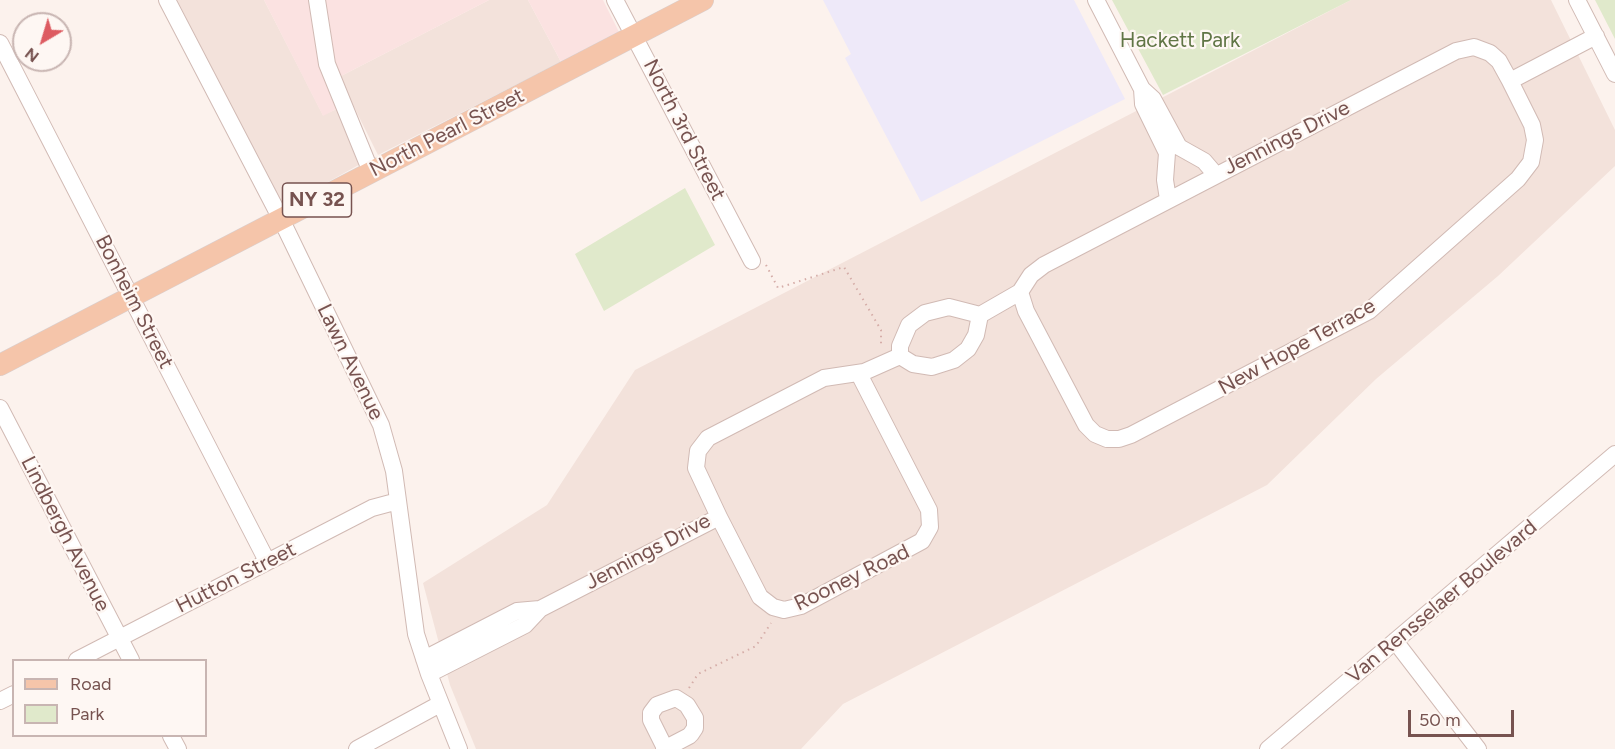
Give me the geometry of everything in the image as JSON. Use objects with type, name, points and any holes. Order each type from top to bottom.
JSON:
[{"type":"main road","name":"North Pearl Street","points":[[0,365],[703,0]]},
{"type":"street","name":"Lawn Avenue","points":[[166,0],[281,219],[381,425],[394,471],[412,611],[427,667],[459,749]]},
{"type":"street","points":[[317,0],[327,64],[371,172]]},
{"type":"street","name":"North 3rd Street","points":[[615,0],[758,262]]},
{"type":"street","points":[[1095,0],[1142,89],[1153,99],[1179,147],[1204,161],[1216,175]]},
{"type":"street","points":[[1577,0],[1615,74]]},
{"type":"street","points":[[1510,81],[1596,36]]},
{"type":"street","name":"Bonheim Street","points":[[0,43],[267,561]]},
{"type":"street","name":"Jennings Drive","points":[[980,315],[1020,292],[1031,275],[1044,265],[1462,49],[1480,48],[1490,52],[1499,61],[1510,81]]},
{"type":"street","name":"New Hope Terrace","points":[[1020,292],[1026,311],[1086,425],[1095,434],[1107,439],[1119,439],[1131,435],[1369,311],[1518,179],[1531,162],[1535,140],[1532,125],[1510,81]]},
{"type":"street","points":[[1142,89],[1143,104],[1167,153],[1165,180],[1168,199]]},
{"type":"street","points":[[949,307],[980,315],[973,342],[954,360],[940,366],[921,366],[893,360],[905,331],[925,313],[949,307]]},
{"type":"street","name":"Jennings Drive","points":[[427,667],[517,611],[540,609],[719,517],[696,468],[696,456],[704,442],[820,380],[859,374],[893,360]]},
{"type":"street","name":"Rooney Road","points":[[719,517],[760,597],[779,609],[795,608],[914,548],[928,532],[931,521],[927,505],[859,374]]},
{"type":"street","name":"Lindbergh Avenue","points":[[0,408],[130,659]]},
{"type":"street","name":"Van Rensselaer Boulevard","points":[[1268,749],[1615,454]]},
{"type":"street","name":"Hutton Street","points":[[79,659],[375,507],[398,501]]},
{"type":"street","points":[[1395,641],[1478,749]]},
{"type":"street","points":[[669,699],[682,700],[695,718],[695,728],[691,734],[664,749],[651,720],[651,712],[655,706],[669,699]]},
{"type":"street","points":[[357,749],[441,704]]},
{"type":"path","points":[[758,262],[778,288],[844,267],[881,330],[893,360]]},
{"type":"path","points":[[682,700],[698,674],[757,645],[779,609]]},
{"type":"shaded area","points":[[177,0],[264,0],[323,115],[339,108],[364,162],[283,207]]},
{"type":"shaded area","points":[[264,0],[489,0],[339,77],[350,102],[323,116]]},
{"type":"shaded area","points":[[489,0],[528,0],[561,62],[378,155],[339,77]]},
{"type":"shaded area","points":[[528,0],[603,0],[619,32],[561,62]]},
{"type":"shaded area","points":[[823,0],[1074,0],[1125,99],[921,202],[845,58],[851,54]]},
{"type":"shaded area","points":[[1351,0],[1551,0],[1615,130],[1615,166],[1498,276],[1376,379],[1267,485],[843,704],[801,749],[476,749],[450,685],[423,583],[547,505],[635,370]]},
{"type":"green space","name":"Hackett Park","points":[[1112,0],[1351,0],[1163,95]]},
{"type":"green space","points":[[1595,0],[1615,0],[1615,39]]},
{"type":"green space","points":[[685,188],[715,245],[604,311],[575,254]]}]
